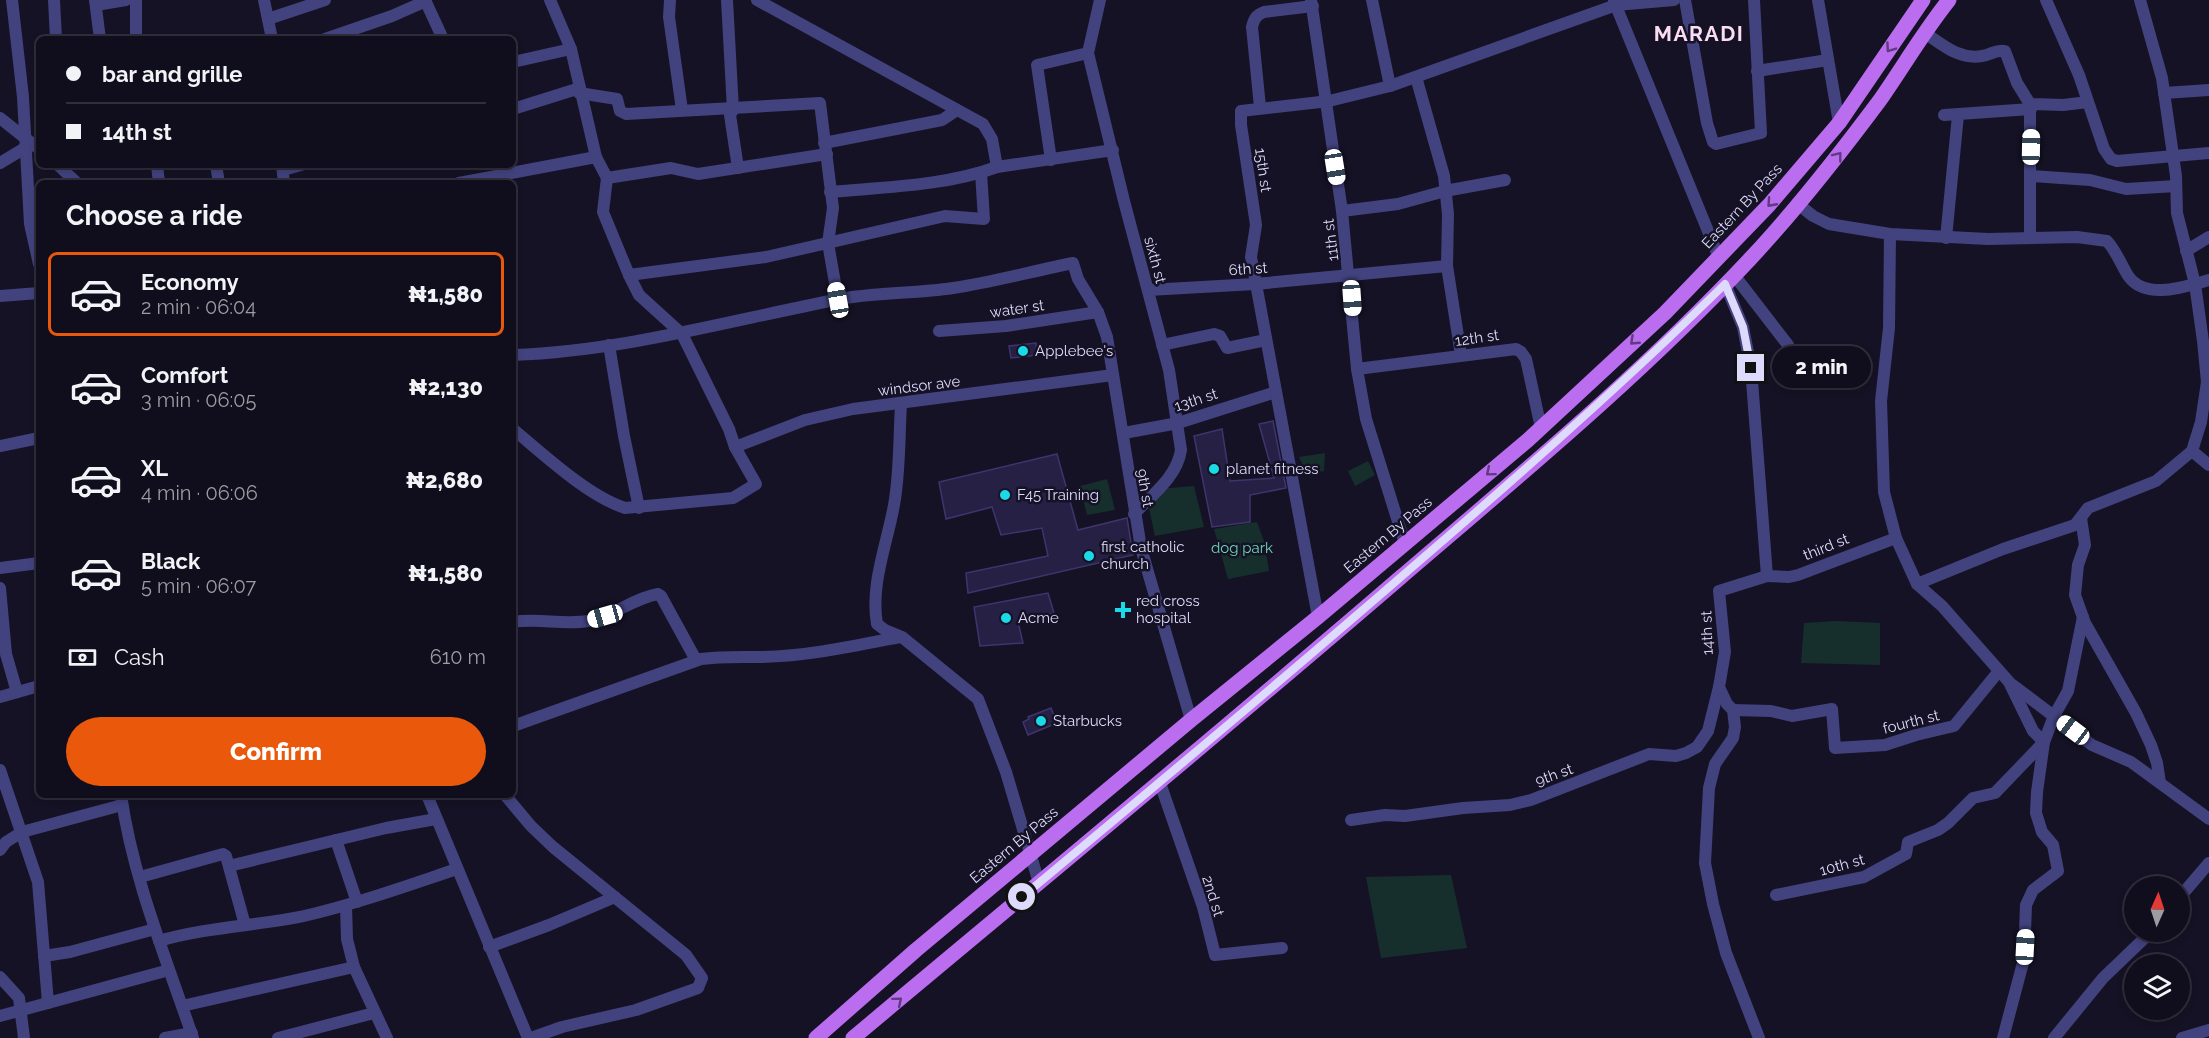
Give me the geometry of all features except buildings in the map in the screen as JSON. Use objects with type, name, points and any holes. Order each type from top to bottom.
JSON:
[{"type":"main road","name":"Eastern By Pass","points":[[816,1038],[916,950],[1318,617],[1541,428],[1665,313],[1769,205],[1839,123],[1923,0]]},
{"type":"main road","points":[[853,1038],[1160,783],[1525,470],[1648,360],[1730,280],[1798,204],[1848,143],[1950,0]]},
{"type":"street","points":[[12,0],[26,143],[30,224],[36,251]]},
{"type":"street","points":[[54,0],[56,36]]},
{"type":"street","points":[[100,36],[95,3],[126,0]]},
{"type":"street","points":[[136,0],[136,36]]},
{"type":"street","points":[[264,0],[271,36]]},
{"type":"street","points":[[268,19],[325,0]]},
{"type":"street","points":[[516,432],[555,465],[613,504],[625,508],[739,495],[756,484],[735,447],[729,429],[682,334],[639,295],[629,275],[603,212],[607,178],[596,157],[571,49],[550,0]]},
{"type":"street","points":[[670,0],[669,17],[682,110]]},
{"type":"street","points":[[727,0],[733,110],[730,115],[738,168]]},
{"type":"street","points":[[757,0],[983,124],[992,138],[997,167]]},
{"type":"street","name":"sixth st","points":[[1100,0],[1088,53],[1169,370],[1181,450],[1179,463],[1172,474],[1134,514]]},
{"type":"street","points":[[1372,0],[1390,86]]},
{"type":"street","points":[[1312,3],[1257,14],[1254,20],[1252,27],[1260,107],[1325,100],[1390,86],[1615,3],[1674,0]]},
{"type":"street","points":[[1685,0],[1707,123],[1713,142],[1722,143],[1761,134],[1754,0]]},
{"type":"street","points":[[1818,0],[1839,123]]},
{"type":"street","points":[[2046,0],[2079,75],[2104,149],[2111,159],[2118,161],[2209,153]]},
{"type":"street","points":[[1917,584],[2003,549],[2075,525],[2088,508],[2096,503],[2119,497],[2156,481],[2192,451],[2205,421],[2208,382],[2194,284],[2176,213],[2173,155],[2164,93],[2140,0]]},
{"type":"street","points":[[333,36],[425,1],[442,36]]},
{"type":"street","name":"11th st","points":[[1312,3],[1350,274],[1357,369],[1366,419],[1405,544]]},
{"type":"street","points":[[1615,3],[1719,258]]},
{"type":"street","points":[[1925,33],[1962,57],[1973,58],[2000,50],[2005,51],[2017,83],[2030,107],[2030,238]]},
{"type":"street","points":[[516,61],[571,49]]},
{"type":"street","points":[[1051,160],[1037,65],[1088,53]]},
{"type":"street","points":[[1757,71],[1828,60]]},
{"type":"street","points":[[1416,77],[1444,176],[1448,214],[1447,266],[1461,355]]},
{"type":"street","points":[[516,109],[580,90],[617,99],[623,114],[820,104],[832,208],[828,243],[838,300],[682,334],[578,351],[516,355]]},
{"type":"street","points":[[2164,93],[2209,90]]},
{"type":"street","points":[[1944,115],[2088,102]]},
{"type":"street","name":"15th st","points":[[1260,107],[1241,111],[1240,116],[1256,225],[1251,257],[1318,617]]},
{"type":"street","points":[[607,178],[671,168],[698,174],[738,168],[942,120],[957,110]]},
{"type":"street","points":[[1946,238],[1958,115]]},
{"type":"street","points":[[0,118],[26,143],[36,148]]},
{"type":"street","points":[[0,163],[26,143]]},
{"type":"street","points":[[830,192],[915,184],[981,173],[997,167],[1113,150]]},
{"type":"street","points":[[494,180],[596,157]]},
{"type":"street","points":[[63,168],[74,180]]},
{"type":"street","points":[[629,275],[766,256],[945,216],[984,219],[981,173]]},
{"type":"street","points":[[2031,176],[2090,180],[2126,189],[2176,186]]},
{"type":"street","points":[[1342,211],[1398,204],[1445,191],[1505,180]]},
{"type":"street","points":[[1798,204],[1813,216],[1829,224],[1890,234],[1946,238],[2078,237],[2107,241],[2118,253],[2130,277],[2140,287],[2156,290],[2209,280]]},
{"type":"street","points":[[1890,234],[1889,328],[1881,401],[1884,492],[1896,538],[1917,584],[1942,606],[2010,683],[2092,745],[2131,762],[2209,819]]},
{"type":"street","points":[[2186,251],[2209,237]]},
{"type":"street","name":"9th st","points":[[838,300],[865,295],[952,288],[1073,263],[1078,279],[1098,312],[1112,359],[1124,433],[1126,464],[1141,548],[1191,720]]},
{"type":"street","name":"6th st","points":[[1148,290],[1256,284],[1447,266]]},
{"type":"street","points":[[1730,280],[1788,345],[1794,368]]},
{"type":"street","points":[[1730,280],[1751,368],[1767,576]]},
{"type":"street","points":[[0,296],[36,293]]},
{"type":"street","name":"water st","points":[[939,331],[1006,326],[1098,312]]},
{"type":"street","points":[[1162,345],[1214,334],[1220,336],[1227,348],[1266,340]]},
{"type":"street","points":[[609,345],[639,508]]},
{"type":"street","name":"12th st","points":[[1357,369],[1508,348],[1521,352],[1526,359],[1541,428]]},
{"type":"street","name":"windsor ave","points":[[735,447],[805,420],[853,408],[901,404],[1113,375]]},
{"type":"street","name":"13th st","points":[[1124,433],[1178,423],[1276,392]]},
{"type":"street","points":[[901,404],[895,503],[877,586],[874,610],[877,624],[902,637],[978,699],[1006,772],[1039,883]]},
{"type":"street","points":[[0,446],[36,439]]},
{"type":"street","points":[[2192,451],[2209,465]]},
{"type":"street","points":[[2081,518],[2085,545],[2078,565],[2075,596],[2083,617],[2146,734],[2157,763],[2160,783]]},
{"type":"street","name":"third st","points":[[1767,576],[1789,578],[1896,538]]},
{"type":"street","points":[[0,568],[36,563]]},
{"type":"street","name":"14th st","points":[[1719,687],[1725,652],[1719,591],[1767,576]]},
{"type":"street","points":[[0,588],[6,654],[17,692]]},
{"type":"street","points":[[516,622],[543,619],[569,622],[589,621],[658,594],[696,660]]},
{"type":"street","points":[[2003,1038],[2024,959],[2026,905],[2033,890],[2058,871],[2053,846],[2042,832],[2036,813],[2044,742],[2054,716],[2068,691],[2083,617]]},
{"type":"street","points":[[516,725],[696,660],[727,656],[762,657],[832,650],[902,637]]},
{"type":"street","name":"fourth st","points":[[1733,710],[1752,709],[1792,716],[1832,709],[1835,748],[1885,745],[1954,726],[1999,671]]},
{"type":"street","points":[[2010,683],[2033,731],[2044,742]]},
{"type":"street","points":[[0,697],[36,687]]},
{"type":"street","points":[[1719,687],[1727,704],[1733,710],[1735,728],[1733,738],[1715,764],[1709,788],[1705,863],[1726,953],[1759,1038]]},
{"type":"street","name":"9th st","points":[[1351,820],[1510,805],[1531,800],[1649,754],[1676,756],[1686,753],[1697,747],[1708,731],[1719,687]]},
{"type":"street","name":"10th st","points":[[1776,895],[1848,881],[1879,870],[1906,854],[1908,843],[1948,824],[1968,801],[1995,793],[2044,742]]},
{"type":"street","points":[[0,770],[38,882],[48,1003]]},
{"type":"street","name":"2nd st","points":[[1160,783],[1203,907],[1215,955],[1282,948]]},
{"type":"street","points":[[427,798],[489,947],[530,1038],[562,1027],[636,1010],[698,988],[701,984],[700,972],[686,955],[531,826],[508,798]]},
{"type":"street","points":[[2,845],[22,832],[122,800],[126,829],[157,935],[193,1036],[165,1038]]},
{"type":"street","points":[[229,866],[436,819]]},
{"type":"street","points":[[336,840],[352,904],[347,939],[354,967],[387,1038]]},
{"type":"street","points":[[140,877],[219,853],[226,856],[245,925]]},
{"type":"street","points":[[2190,885],[2209,863]]},
{"type":"street","points":[[44,956],[157,935],[187,933],[302,916],[352,904],[457,869]]},
{"type":"street","points":[[489,947],[615,897]]},
{"type":"street","points":[[2054,1038],[2103,978],[2141,942]]},
{"type":"street","points":[[182,1006],[354,967]]},
{"type":"street","points":[[0,1016],[169,970]]},
{"type":"street","points":[[0,977],[19,998],[24,1038]]},
{"type":"street","points":[[278,1038],[309,1034],[374,1013]]},
{"type":"street","points":[[2182,1038],[2209,1030]]},
{"type":"green space","points":[[1325,453],[1324,471],[1307,475],[1299,457]]},
{"type":"green space","points":[[1368,461],[1375,475],[1355,486],[1348,471]]},
{"type":"green space","points":[[1107,479],[1115,510],[1087,515],[1080,486]]},
{"type":"green space","points":[[1194,486],[1204,527],[1155,536],[1145,490]]},
{"type":"green space","name":"dog park","points":[[1257,522],[1264,541],[1269,571],[1228,579],[1214,529]]},
{"type":"green space","points":[[1835,621],[1880,623],[1880,665],[1801,663],[1804,623]]},
{"type":"green space","points":[[1451,875],[1467,948],[1381,958],[1366,877]]},
{"type":"place","name":"Applebee's","points":[[1023,351]]},
{"type":"place","name":"planet fitness","points":[[1214,469]]},
{"type":"place","name":"F45 Training","points":[[1005,495]]},
{"type":"place","name":"first catholic church","points":[[1089,556]]},
{"type":"place","name":"red cross hospital","points":[[1123,610]]},
{"type":"place","name":"Acme","points":[[1006,618]]},
{"type":"place","name":"Starbucks","points":[[1041,721]]},
{"type":"district","name":"MARADI","points":[[1699,33]]},
{"type":"route","points":[[1022,897],[1218,735],[1500,492],[1648,360],[1725,284],[1743,327],[1751,368]]}]
